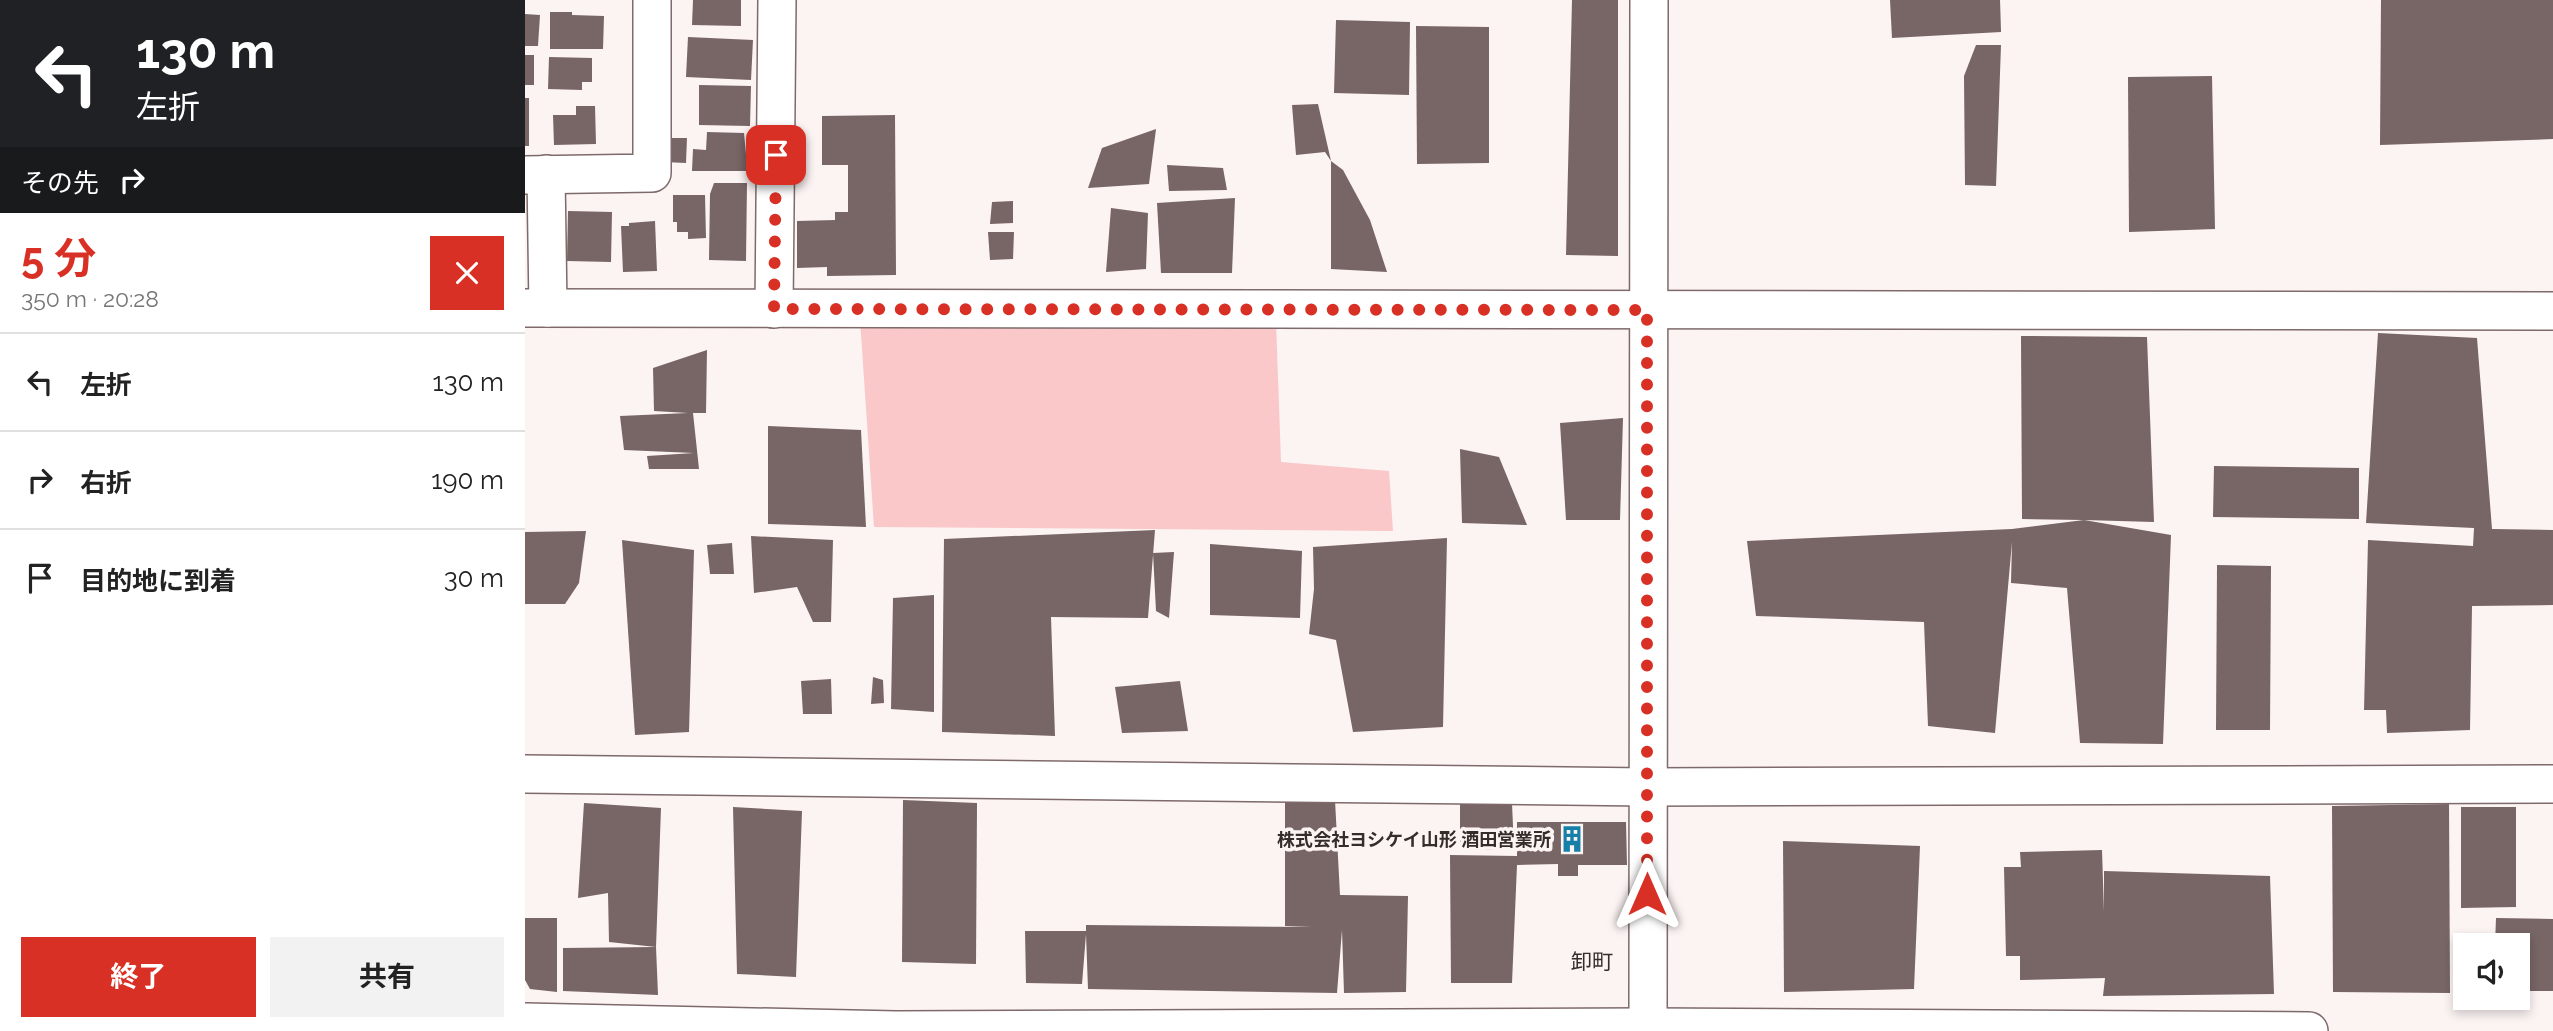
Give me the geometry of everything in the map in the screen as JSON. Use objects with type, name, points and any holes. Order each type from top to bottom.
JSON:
[{"type":"street","points":[[652,0],[652,173],[536,174],[537,308],[2553,311]]},
{"type":"street","points":[[774,309],[777,0]]},
{"type":"street","points":[[1648,1029],[1649,0]]},
{"type":"street","points":[[525,774],[1647,787],[2553,785]]},
{"type":"street","points":[[525,1022],[896,1031],[2309,1031]]},
{"type":"shaded area","points":[[860,319],[1276,320],[1281,462],[1389,471],[1393,531],[874,527]]},
{"type":"building","points":[[693,0],[741,0],[741,26],[692,25]]},
{"type":"building","points":[[1572,0],[1618,0],[1618,256],[1566,255]]},
{"type":"building","points":[[1890,0],[2000,0],[2001,32],[1892,38]]},
{"type":"building","points":[[2381,0],[2553,0],[2553,139],[2380,145]]},
{"type":"building","points":[[550,12],[604,16],[603,49],[550,49]]},
{"type":"building","points":[[525,14],[540,15],[538,46],[525,46]]},
{"type":"building","points":[[1336,20],[1410,22],[1409,95],[1334,93]]},
{"type":"building","points":[[1416,26],[1489,27],[1489,163],[1417,164]]},
{"type":"building","points":[[688,37],[753,40],[751,80],[686,77]]},
{"type":"building","points":[[1976,45],[2001,45],[1996,186],[1965,185],[1964,76]]},
{"type":"building","points":[[525,55],[534,55],[534,85],[525,85]]},
{"type":"building","points":[[549,57],[592,58],[592,82],[582,82],[582,90],[548,89]]},
{"type":"building","points":[[2212,76],[2215,229],[2129,232],[2128,77]]},
{"type":"building","points":[[699,85],[751,86],[750,126],[699,125]]},
{"type":"building","points":[[525,98],[529,98],[529,146],[525,146]]},
{"type":"building","points":[[1318,104],[1331,161],[1325,152],[1296,155],[1292,105]]},
{"type":"building","points":[[576,106],[595,106],[596,144],[554,145],[553,115],[576,115]]},
{"type":"building","points":[[895,115],[896,275],[827,276],[827,267],[797,268],[797,221],[835,220],[835,212],[848,212],[848,165],[822,165],[822,116]]},
{"type":"building","points":[[1156,129],[1149,184],[1088,188],[1102,148]]},
{"type":"building","points":[[707,132],[744,133],[746,154],[750,156],[750,171],[692,171],[693,149],[706,150]]},
{"type":"building","points":[[665,138],[687,138],[686,163],[664,162]]},
{"type":"building","points":[[1331,161],[1343,170],[1370,220],[1387,272],[1331,269]]},
{"type":"building","points":[[1167,165],[1223,168],[1227,190],[1169,191]]},
{"type":"building","points":[[714,183],[747,183],[746,261],[709,260],[710,194]]},
{"type":"building","points":[[673,195],[705,195],[706,238],[688,239],[688,232],[677,232],[677,222],[673,222]]},
{"type":"building","points":[[1235,198],[1232,273],[1161,273],[1157,203]]},
{"type":"building","points":[[1013,201],[1013,223],[990,224],[992,202]]},
{"type":"building","points":[[1111,208],[1148,213],[1146,269],[1106,272]]},
{"type":"building","points":[[568,211],[612,212],[611,262],[567,261]]},
{"type":"building","points":[[655,221],[657,271],[623,272],[621,226]]},
{"type":"building","points":[[988,232],[1014,232],[1013,259],[990,260]]},
{"type":"building","points":[[2378,333],[2477,338],[2492,529],[2553,530],[2553,605],[2472,606],[2470,730],[2387,733],[2386,710],[2364,710],[2368,540],[2473,546],[2474,528],[2366,523]]},
{"type":"building","points":[[2021,336],[2147,337],[2154,522],[2022,519]]},
{"type":"building","points":[[707,350],[706,413],[693,413],[699,469],[649,469],[647,456],[694,453],[624,450],[620,416],[688,413],[654,411],[653,368]]},
{"type":"building","points":[[1623,418],[1620,520],[1566,520],[1560,423]]},
{"type":"building","points":[[768,426],[861,430],[866,527],[768,524]]},
{"type":"building","points":[[1460,449],[1499,457],[1527,525],[1462,523]]},
{"type":"building","points":[[2214,466],[2359,468],[2359,519],[2213,517]]},
{"type":"building","points":[[2084,520],[2171,535],[2163,744],[2080,743],[2067,588],[2011,583],[2012,542],[1995,733],[1928,726],[1924,622],[1756,616],[1747,541],[2012,529]]},
{"type":"building","points":[[1155,530],[1148,618],[1051,617],[1055,736],[942,732],[944,539]]},
{"type":"building","points":[[586,531],[579,583],[565,604],[525,604],[525,532]]},
{"type":"building","points":[[751,536],[833,540],[831,622],[813,622],[797,587],[754,593]]},
{"type":"building","points":[[1447,538],[1443,727],[1353,732],[1336,640],[1309,634],[1314,589],[1313,547]]},
{"type":"building","points":[[622,540],[694,550],[689,732],[635,735]]},
{"type":"building","points":[[732,543],[734,574],[710,574],[707,545]]},
{"type":"building","points":[[1210,544],[1302,551],[1300,618],[1210,615]]},
{"type":"building","points":[[1174,552],[1169,618],[1156,611],[1153,553]]},
{"type":"building","points":[[2217,565],[2271,566],[2270,730],[2216,730]]},
{"type":"building","points":[[934,595],[934,712],[891,709],[893,598]]},
{"type":"building","points":[[873,677],[883,680],[884,703],[871,704]]},
{"type":"building","points":[[831,679],[832,714],[803,714],[801,681]]},
{"type":"building","points":[[1180,681],[1188,731],[1122,733],[1115,687]]},
{"type":"building","points":[[903,800],[977,803],[976,964],[902,962]]},
{"type":"building","points":[[1335,800],[1340,895],[1408,896],[1406,992],[1344,993],[1342,930],[1337,993],[1088,989],[1086,934],[1082,984],[1026,983],[1025,931],[1086,931],[1086,925],[1312,927],[1285,926],[1285,801]]},
{"type":"building","points":[[1460,802],[1512,803],[1514,850],[1460,849]]},
{"type":"building","points":[[584,803],[661,808],[656,947],[609,942],[608,893],[578,898]]},
{"type":"building","points":[[2449,804],[2450,993],[2333,992],[2332,806]]},
{"type":"building","points":[[733,807],[802,811],[796,977],[737,974]]},
{"type":"building","points":[[2461,807],[2516,807],[2516,907],[2461,908]]},
{"type":"building","points":[[1517,822],[1626,822],[1627,865],[1578,865],[1578,876],[1558,876],[1558,864],[1517,865],[1512,983],[1451,983],[1450,855],[1517,856]]},
{"type":"building","points":[[1783,841],[1920,846],[1914,989],[1784,992]]},
{"type":"building","points":[[2102,850],[2104,912],[2104,871],[2270,876],[2274,994],[2103,996],[2105,978],[2020,980],[2020,956],[2006,956],[2004,867],[2021,867],[2020,852]]},
{"type":"building","points":[[525,918],[557,918],[557,992],[530,989],[525,980]]},
{"type":"building","points":[[2496,918],[2553,919],[2553,991],[2530,991],[2530,933],[2495,933]]},
{"type":"building","points":[[656,947],[658,995],[563,991],[563,948]]},
{"type":"place","name":"株式会社ヨシケイ山形 酒田営業所","points":[[1572,839]]},
{"type":"district","name":"卸町","points":[[1592,961]]},
{"type":"route","points":[[776,155],[774,309],[1647,310],[1647,894]]}]
